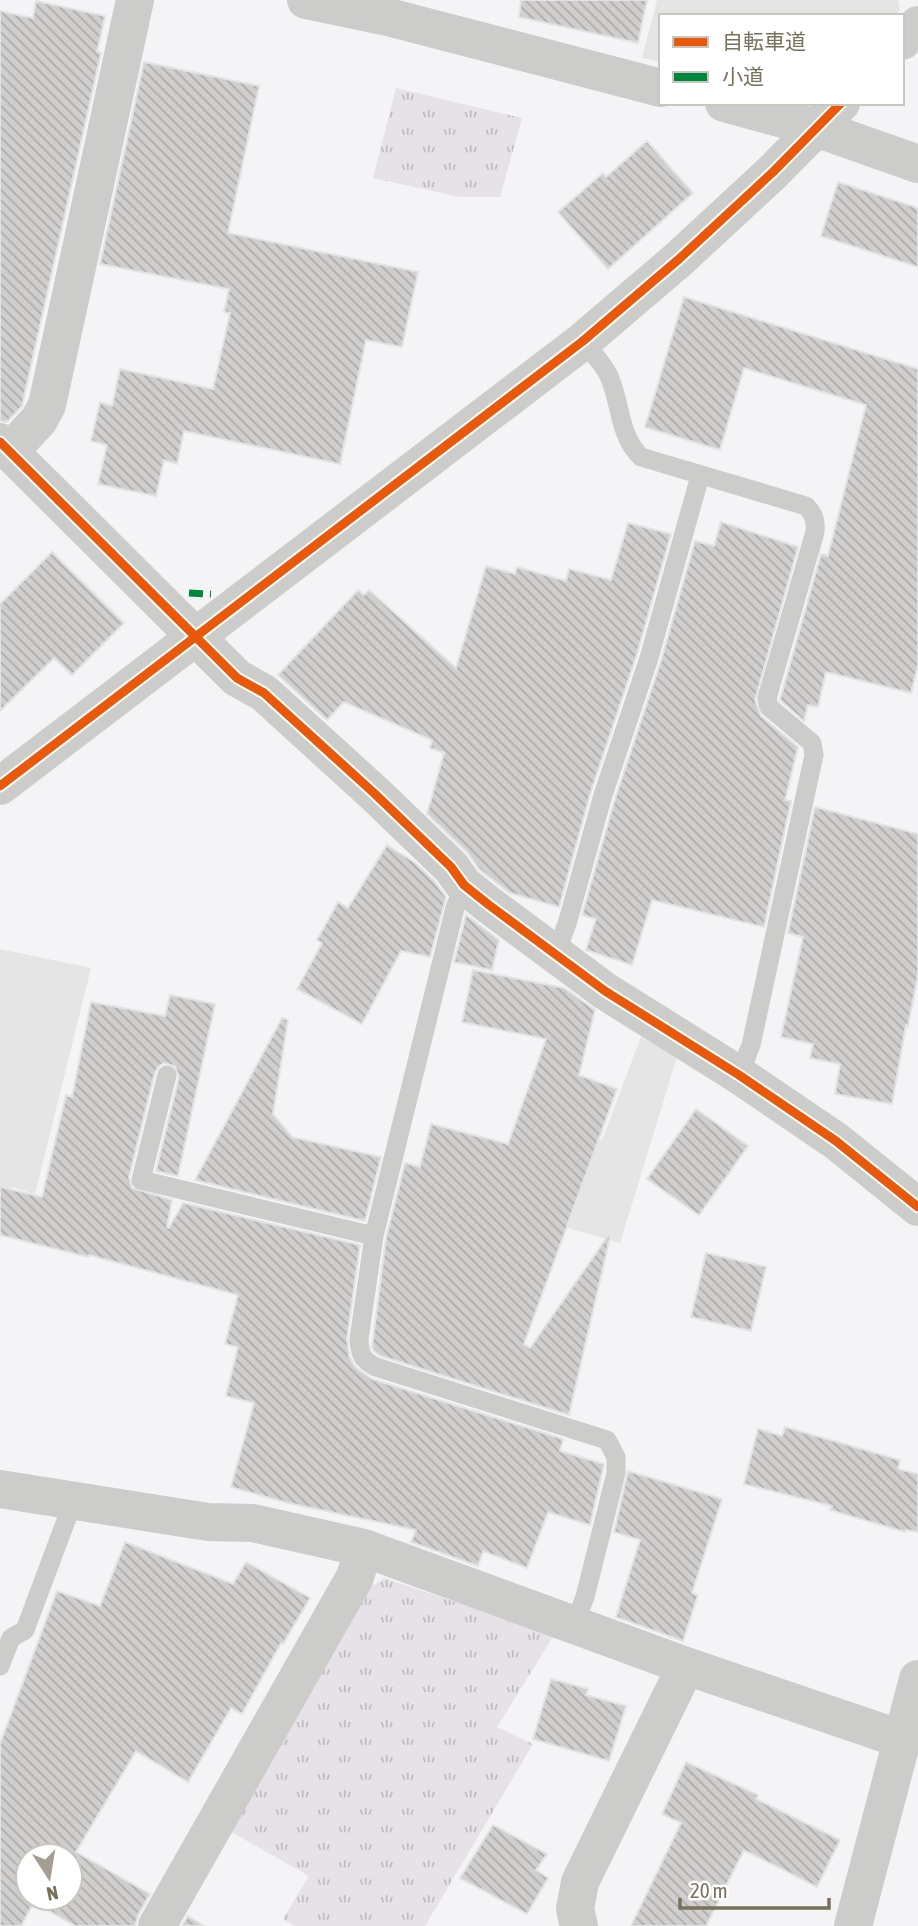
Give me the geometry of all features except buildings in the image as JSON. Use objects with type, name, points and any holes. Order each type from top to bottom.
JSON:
[{"type":"street","points":[[135,0],[47,405],[33,428],[5,446],[237,678],[264,693],[452,867],[464,885],[555,955],[836,1141],[918,1207]]},
{"type":"street","points":[[306,0],[394,9],[659,87]]},
{"type":"street","points":[[904,39],[918,25]]},
{"type":"street","points":[[740,105],[828,116],[918,164]]},
{"type":"street","points":[[0,786],[583,341],[679,259],[773,172],[828,116]]},
{"type":"street","points":[[0,1489],[208,1522],[253,1523],[364,1548],[686,1666],[901,1739]]},
{"type":"street","points":[[157,1926],[355,1577],[364,1548]]},
{"type":"street","points":[[579,1926],[575,1909],[580,1882],[686,1666]]},
{"type":"street","points":[[853,1926],[918,1679]]},
{"type":"lane","points":[[583,341],[609,374],[627,438],[633,450],[641,457],[806,506],[813,513],[816,522],[768,698],[769,707],[812,743],[814,755],[751,1045],[739,1075]]},
{"type":"lane","points":[[555,955],[567,925],[603,795],[649,658],[701,476]]},
{"type":"lane","points":[[464,885],[455,908],[374,1236],[359,1339],[360,1355],[366,1362],[607,1440],[616,1457],[616,1473],[585,1597],[574,1625]]},
{"type":"lane","points":[[167,1074],[141,1180],[374,1236]]},
{"type":"lane","points":[[0,1666],[12,1638],[25,1630],[73,1502]]},
{"type":"shaded area","points":[[657,0],[898,0],[900,10],[896,14],[659,14],[659,62],[642,58]]},
{"type":"shaded area","points":[[0,949],[91,968],[35,1194],[12,1187],[0,1239]]},
{"type":"shaded area","points":[[641,1037],[677,1057],[620,1243],[547,1222],[567,1130],[602,1140]]},
{"type":"green space","points":[[396,88],[522,118],[500,197],[460,197],[373,178]]},
{"type":"green space","points":[[384,1578],[554,1635],[497,1727],[533,1744],[425,1926],[295,1926],[283,1919],[309,1876],[228,1830],[359,1595]]},
{"type":"marked path","points":[[189,593],[211,594]]},
{"type":"cycle path","points":[[0,786],[583,341],[679,259],[773,172],[839,105]]},
{"type":"cycle path","points":[[0,442],[237,678],[264,693],[375,794],[451,867],[464,885],[605,991],[739,1075],[836,1141],[918,1207]]}]
